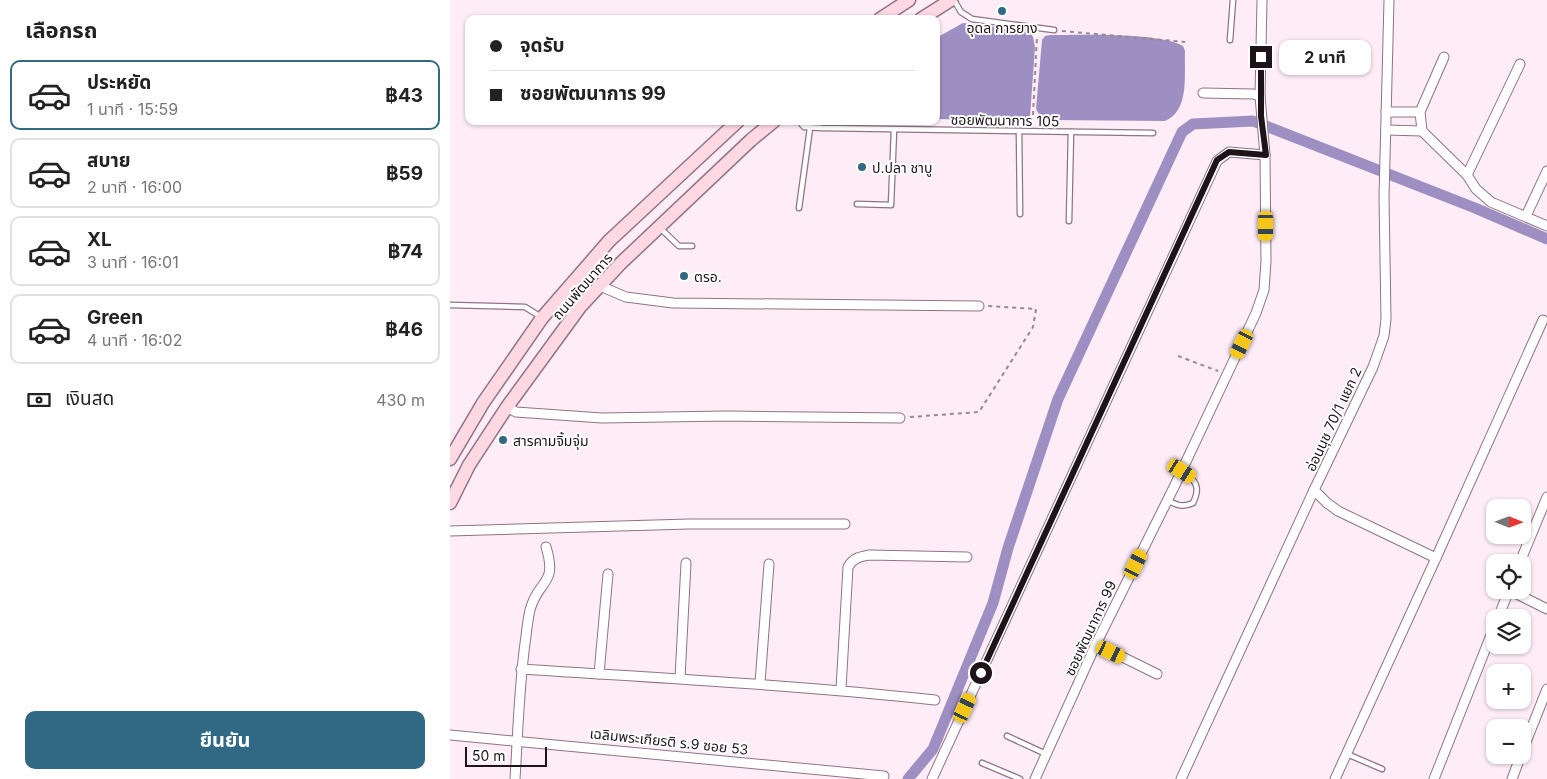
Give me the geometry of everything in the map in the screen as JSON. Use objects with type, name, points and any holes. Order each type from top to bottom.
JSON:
[{"type":"main road","points":[[886,15],[909,0]]},
{"type":"main road","points":[[929,15],[953,0]]},
{"type":"main road","name":"ถนนพัฒนาการ","points":[[450,459],[482,403],[542,318],[609,241],[734,125]]},
{"type":"main road","name":"ถนนพัฒนาการ","points":[[450,503],[469,465],[506,407],[580,307],[621,263],[769,125]]},
{"type":"street","name":"ซอยพัฒนาการ 99","points":[[1035,779],[1096,644],[1182,471],[1256,314],[1264,290],[1266,155],[1260,96],[1262,0]]},
{"type":"street","name":"อ่อนนุช 70/1 แยก 2","points":[[1389,0],[1384,197],[1386,319],[1384,336],[1373,367],[1314,490],[1338,512],[1436,558]]},
{"type":"street","points":[[1444,57],[1420,112],[1422,131],[1467,175],[1476,189],[1491,202],[1547,226]]},
{"type":"street","points":[[1467,175],[1520,64]]},
{"type":"street","points":[[1203,94],[1253,94],[1260,96]]},
{"type":"street","points":[[1386,112],[1420,112]]},
{"type":"street","points":[[1386,130],[1422,131]]},
{"type":"street","points":[[932,779],[1217,160],[1229,152],[1266,155]]},
{"type":"street","points":[[1526,216],[1547,171]]},
{"type":"street","points":[[600,286],[626,297],[673,304],[979,306]]},
{"type":"street","points":[[1335,779],[1543,320]]},
{"type":"street","points":[[506,407],[516,412],[602,418],[728,416],[900,418]]},
{"type":"street","points":[[1181,779],[1314,490]]},
{"type":"street","points":[[1523,554],[1547,497]]},
{"type":"street","points":[[450,531],[689,524],[845,524]]},
{"type":"street","points":[[515,779],[521,669],[530,610],[535,594],[545,584],[551,572],[550,558],[546,546]]},
{"type":"street","points":[[842,689],[848,566],[852,561],[858,557],[869,555],[967,557]]},
{"type":"street","points":[[680,678],[686,563]]},
{"type":"street","points":[[760,684],[769,564]]},
{"type":"street","points":[[598,674],[608,574]]},
{"type":"street","points":[[1527,599],[1547,609]]},
{"type":"street","points":[[1096,644],[1157,674]]},
{"type":"street","points":[[1434,779],[1486,648]]},
{"type":"street","points":[[521,669],[842,689],[935,700]]},
{"type":"street","points":[[1531,730],[1547,690]]},
{"type":"street","name":"เฉลิมพระเกียรติ ร.9 ซอย 53","points":[[450,734],[884,776]]},
{"type":"street","points":[[1512,779],[1518,764]]},
{"type":"lane","points":[[953,0],[961,12],[972,19],[1054,30]]},
{"type":"lane","points":[[1230,40],[1233,0]]},
{"type":"lane","points":[[799,208],[810,128],[803,125]]},
{"type":"lane","name":"ซอยพัฒนาการ 105","points":[[810,128],[1153,133]]},
{"type":"lane","points":[[857,204],[891,205],[894,130]]},
{"type":"lane","points":[[1019,131],[1020,214]]},
{"type":"lane","points":[[1069,221],[1071,132]]},
{"type":"lane","points":[[659,227],[679,246],[692,246]]},
{"type":"lane","points":[[450,305],[525,307],[542,318]]},
{"type":"lane","points":[[1167,500],[1177,506],[1186,506],[1193,503],[1197,496],[1193,478],[1182,471]]},
{"type":"lane","points":[[1007,736],[1046,754]]},
{"type":"lane","points":[[1347,754],[1382,769]]},
{"type":"lane","points":[[982,763],[1020,779]]},
{"type":"path","points":[[1034,115],[1038,29]]},
{"type":"path","points":[[1054,30],[1186,42]]},
{"type":"path","points":[[900,418],[979,412],[1032,327],[1036,309],[979,306]]},
{"type":"path","points":[[1178,356],[1227,374]]},
{"type":"shaded area","points":[[963,23],[1029,31],[1033,37],[1035,47],[1030,117],[1018,121],[940,119],[940,36]]},
{"type":"shaded area","points":[[1045,36],[1139,36],[1156,38],[1183,46],[1185,51],[1185,81],[1179,109],[1165,121],[1050,120],[1040,116],[1036,109],[1042,40]]},
{"type":"waterway","points":[[908,779],[933,749],[993,603],[1008,548],[1058,399],[1182,132],[1193,124],[1253,121],[1475,208],[1547,239]]},
{"type":"place","name":"อุดล การยาง","points":[[1002,11]]},
{"type":"place","name":"ป.ปลา ชาบู","points":[[862,167]]},
{"type":"place","name":"ตรอ.","points":[[684,276]]},
{"type":"place","name":"สารคามจิ้มจุ่ม","points":[[503,440]]},
{"type":"route","points":[[981,673],[1217,160],[1229,152],[1266,155],[1261,116],[1261,57]]}]
